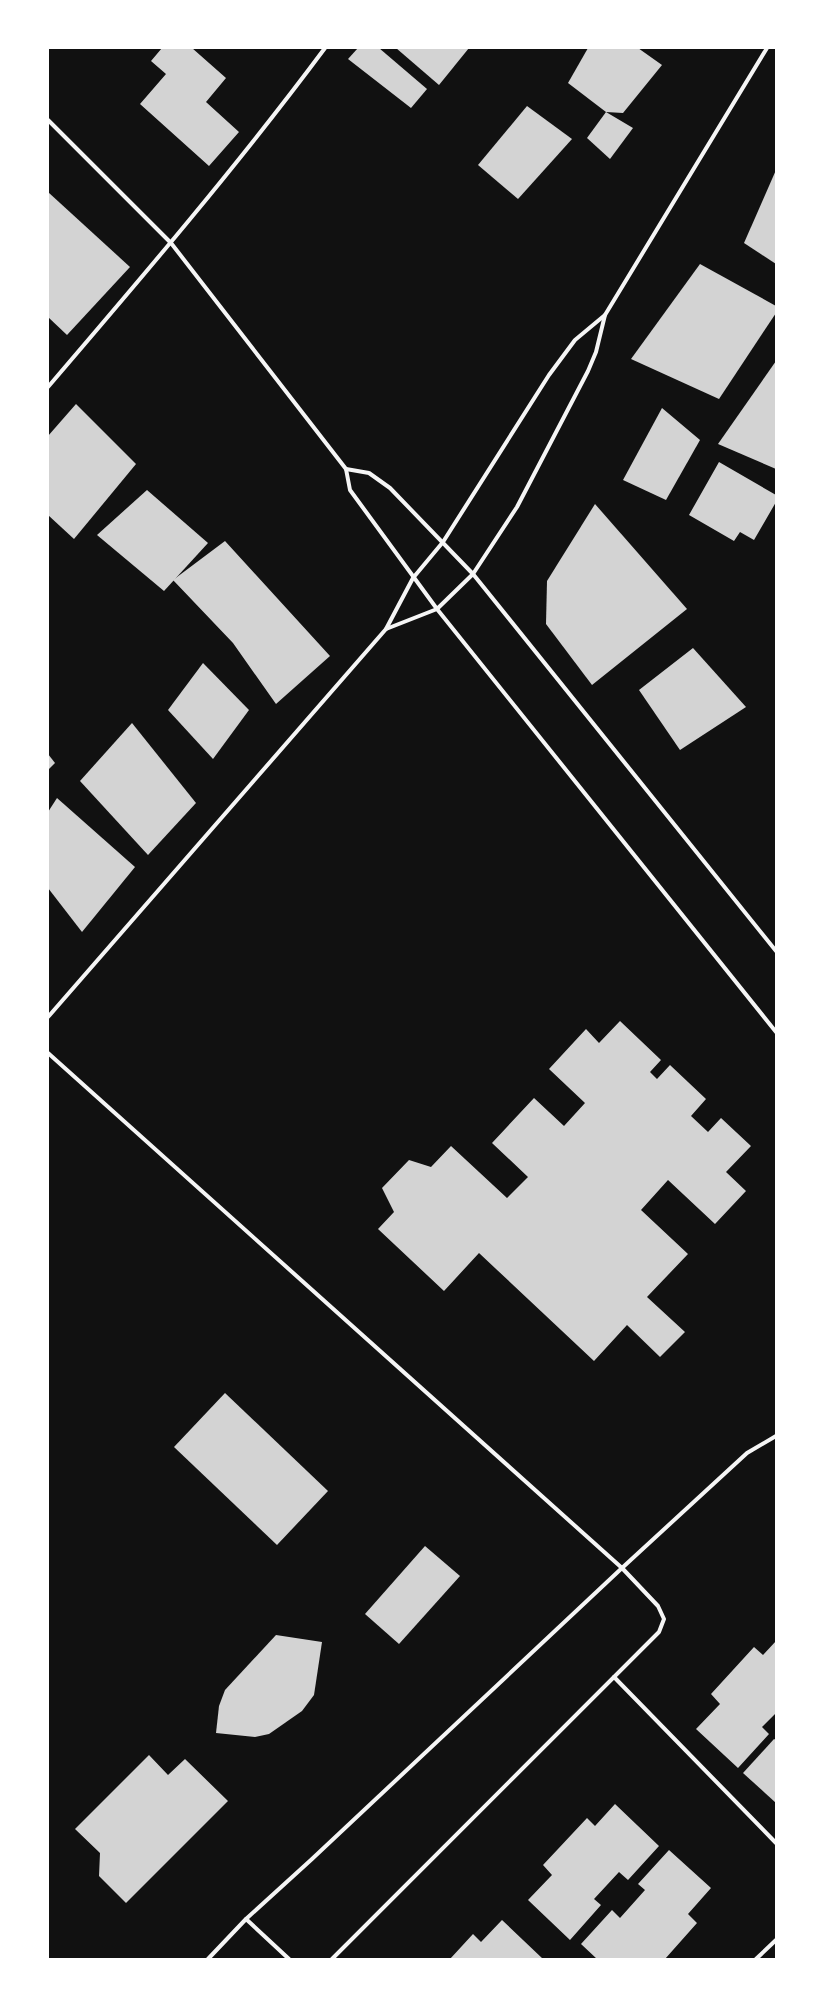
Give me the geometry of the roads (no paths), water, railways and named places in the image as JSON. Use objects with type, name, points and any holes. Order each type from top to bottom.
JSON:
[{"type":"street","points":[[48,387],[171,243],[268,125],[325,48]]},
{"type":"street","points":[[48,1017],[386,629],[413,578],[443,542],[549,375],[575,340],[604,315],[767,48]]},
{"type":"street","points":[[48,120],[171,243],[346,469],[350,490],[413,578],[776,1032]]},
{"type":"street","points":[[386,629],[437,609],[473,574],[517,507],[588,371],[596,352],[604,315]]},
{"type":"street","points":[[346,469],[369,473],[390,488],[473,574],[776,951]]},
{"type":"street","points":[[48,1054],[622,1568],[658,1606],[664,1619],[659,1632],[332,1959]]},
{"type":"street","points":[[208,1959],[246,1919],[622,1568],[747,1453],[776,1436]]},
{"type":"street","points":[[614,1677],[776,1843]]},
{"type":"street","points":[[246,1919],[289,1959]]},
{"type":"street","points":[[756,1959],[776,1940]]}]
